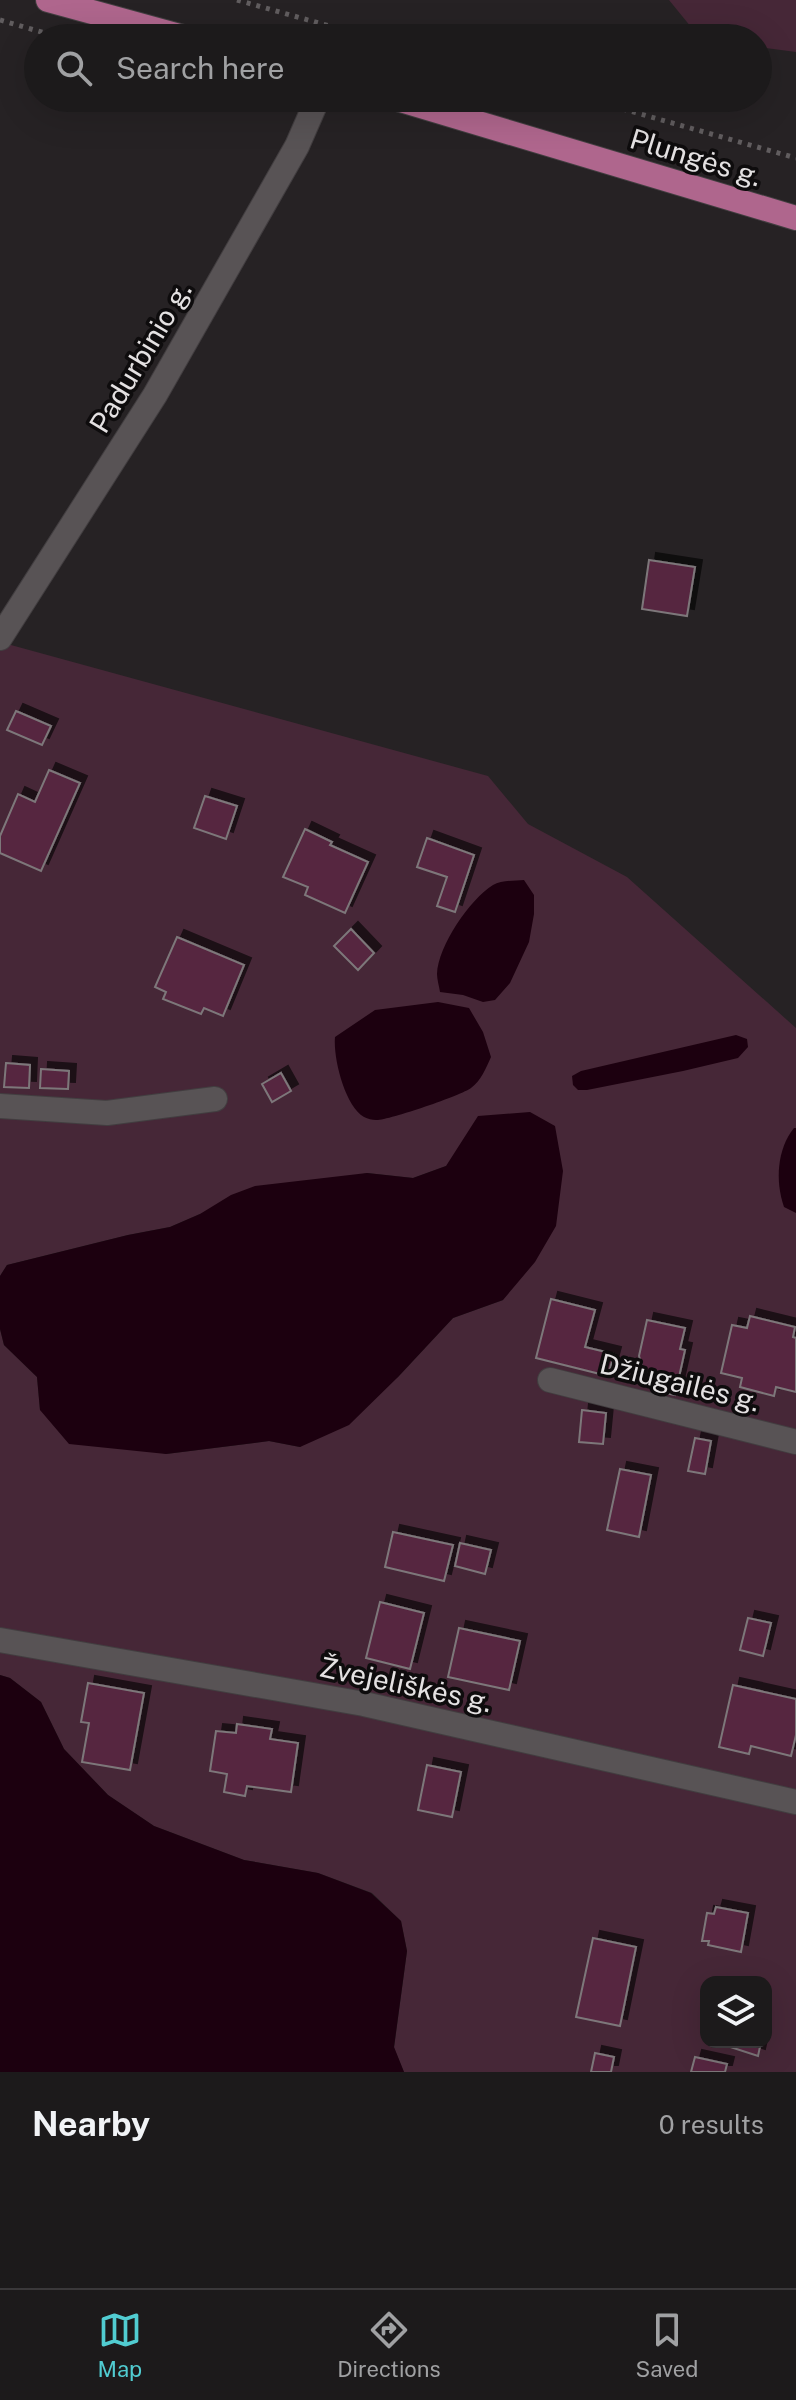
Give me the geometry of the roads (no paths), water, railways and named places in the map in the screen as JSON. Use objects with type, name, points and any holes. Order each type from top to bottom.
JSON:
[{"type":"main road","points":[[48,0],[136,24]]},
{"type":"main road","name":"Plungės g.","points":[[441,112],[796,218]]},
{"type":"street","name":"Padurbinio g.","points":[[0,638],[155,395],[297,146],[312,112]]},
{"type":"street","points":[[0,1106],[107,1113],[215,1099]]},
{"type":"street","name":"Džiugailės g.","points":[[550,1380],[796,1442]]},
{"type":"street","name":"Žvejeliškės g.","points":[[0,1640],[364,1704],[796,1802]]}]
